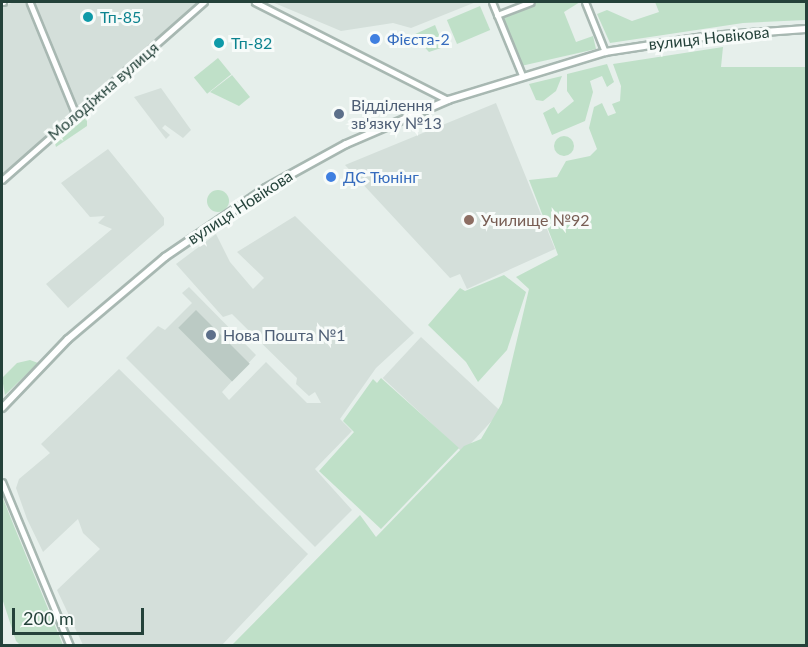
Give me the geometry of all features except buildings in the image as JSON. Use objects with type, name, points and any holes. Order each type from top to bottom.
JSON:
[{"type":"main road","name":"вулиця Новікова","points":[[2,408],[109,302],[237,206],[340,147],[448,100],[537,70],[608,52],[709,36],[807,29]]},
{"type":"street","points":[[30,2],[76,114]]},
{"type":"street","name":"Молодіжна вулиця","points":[[2,180],[204,2]]},
{"type":"street","points":[[255,2],[448,100]]},
{"type":"street","points":[[492,2],[522,75]]},
{"type":"street","points":[[497,15],[531,2]]},
{"type":"street","points":[[585,2],[608,52]]},
{"type":"street","points":[[2,482],[70,645]]},
{"type":"shaded area","points":[[14,2],[27,2],[73,112],[2,177],[2,7]]},
{"type":"shaded area","points":[[33,2],[200,2],[78,108]]},
{"type":"shaded area","points":[[272,2],[476,2],[411,28],[393,23],[341,31]]},
{"type":"shaded area","points":[[161,88],[191,130],[183,138],[165,125],[162,128],[170,135],[166,139],[134,97]]},
{"type":"shaded area","name":"Училище №92","points":[[496,103],[555,249],[467,289],[460,274],[450,278],[345,165]]},
{"type":"shaded area","points":[[108,149],[164,218],[164,225],[68,308],[46,284],[112,229],[98,223],[105,216],[90,217],[61,183]]},
{"type":"shaded area","points":[[295,216],[414,333],[376,368],[340,419],[352,431],[315,469],[352,510],[315,547],[126,358],[158,326],[165,330],[192,303],[182,293],[189,287],[256,355],[222,392],[229,400],[266,362],[307,403],[321,403],[315,392],[309,396],[296,384],[297,378],[232,314],[223,317],[176,264],[216,234],[230,262],[253,289],[264,278],[237,252]]},
{"type":"shaded area","points":[[421,337],[501,411],[463,452],[383,378]]},
{"type":"shaded area","points":[[119,369],[308,554],[222,645],[83,645],[57,590],[100,549],[83,533],[78,519],[43,552],[27,519],[16,488],[19,479],[50,453],[41,444]]},
{"type":"green space","points":[[537,2],[580,2],[564,12],[576,42],[593,36],[596,49],[521,66],[503,16]]},
{"type":"green space","points":[[655,2],[806,2],[806,20],[743,23],[610,43],[597,14],[607,10],[632,21],[659,12]]},
{"type":"green space","points":[[480,6],[490,30],[457,44],[447,20]]},
{"type":"green space","points":[[435,25],[444,47],[429,52],[413,35]]},
{"type":"green space","points":[[723,47],[721,67],[806,67],[806,645],[232,645],[360,515],[376,537],[464,446],[481,439],[502,403],[529,289],[516,277],[558,255],[529,180],[557,177],[566,161],[590,156],[597,149],[589,128],[594,107],[602,103],[608,116],[616,113],[612,104],[620,101],[621,86],[613,64]]},
{"type":"green space","points":[[218,58],[231,74],[207,94],[194,78]]},
{"type":"green space","points":[[607,64],[614,82],[607,87],[602,76],[590,81],[593,92],[585,121],[552,135],[543,113],[554,107],[558,114],[574,101],[567,91],[567,74]]},
{"type":"green space","points":[[232,75],[250,97],[239,106],[210,92]]},
{"type":"green space","points":[[562,76],[556,91],[543,101],[536,100],[529,84]]},
{"type":"green space","points":[[80,117],[87,118],[87,126],[56,147],[54,140]]},
{"type":"green space","points":[[564,136],[571,139],[574,146],[571,153],[564,156],[557,153],[554,146],[557,139]]},
{"type":"green space","points":[[214,190],[222,190],[229,197],[229,205],[222,212],[214,212],[207,205],[207,197]]},
{"type":"green space","points":[[504,275],[526,292],[507,350],[478,382],[466,362],[428,325],[460,288],[465,291]]},
{"type":"green space","points":[[30,360],[38,363],[5,395],[2,378],[17,363]]},
{"type":"green space","points":[[381,378],[459,448],[381,529],[319,471],[354,432],[343,421],[373,379],[377,383]]},
{"type":"green space","points":[[2,496],[63,645],[20,645],[16,641],[2,598]]},
{"type":"place","name":"Тп-85","points":[[88,17]]},
{"type":"place","name":"Фiєста-2","points":[[375,39]]},
{"type":"place","name":"Тп-82","points":[[219,43]]},
{"type":"place","name":"Відділення зв'язку №13","points":[[339,114]]},
{"type":"place","name":"ДС Тюнінг","points":[[331,177]]},
{"type":"place","name":"Училище №92","points":[[469,220]]},
{"type":"place","name":"Нова Пошта №1","points":[[211,335]]}]
